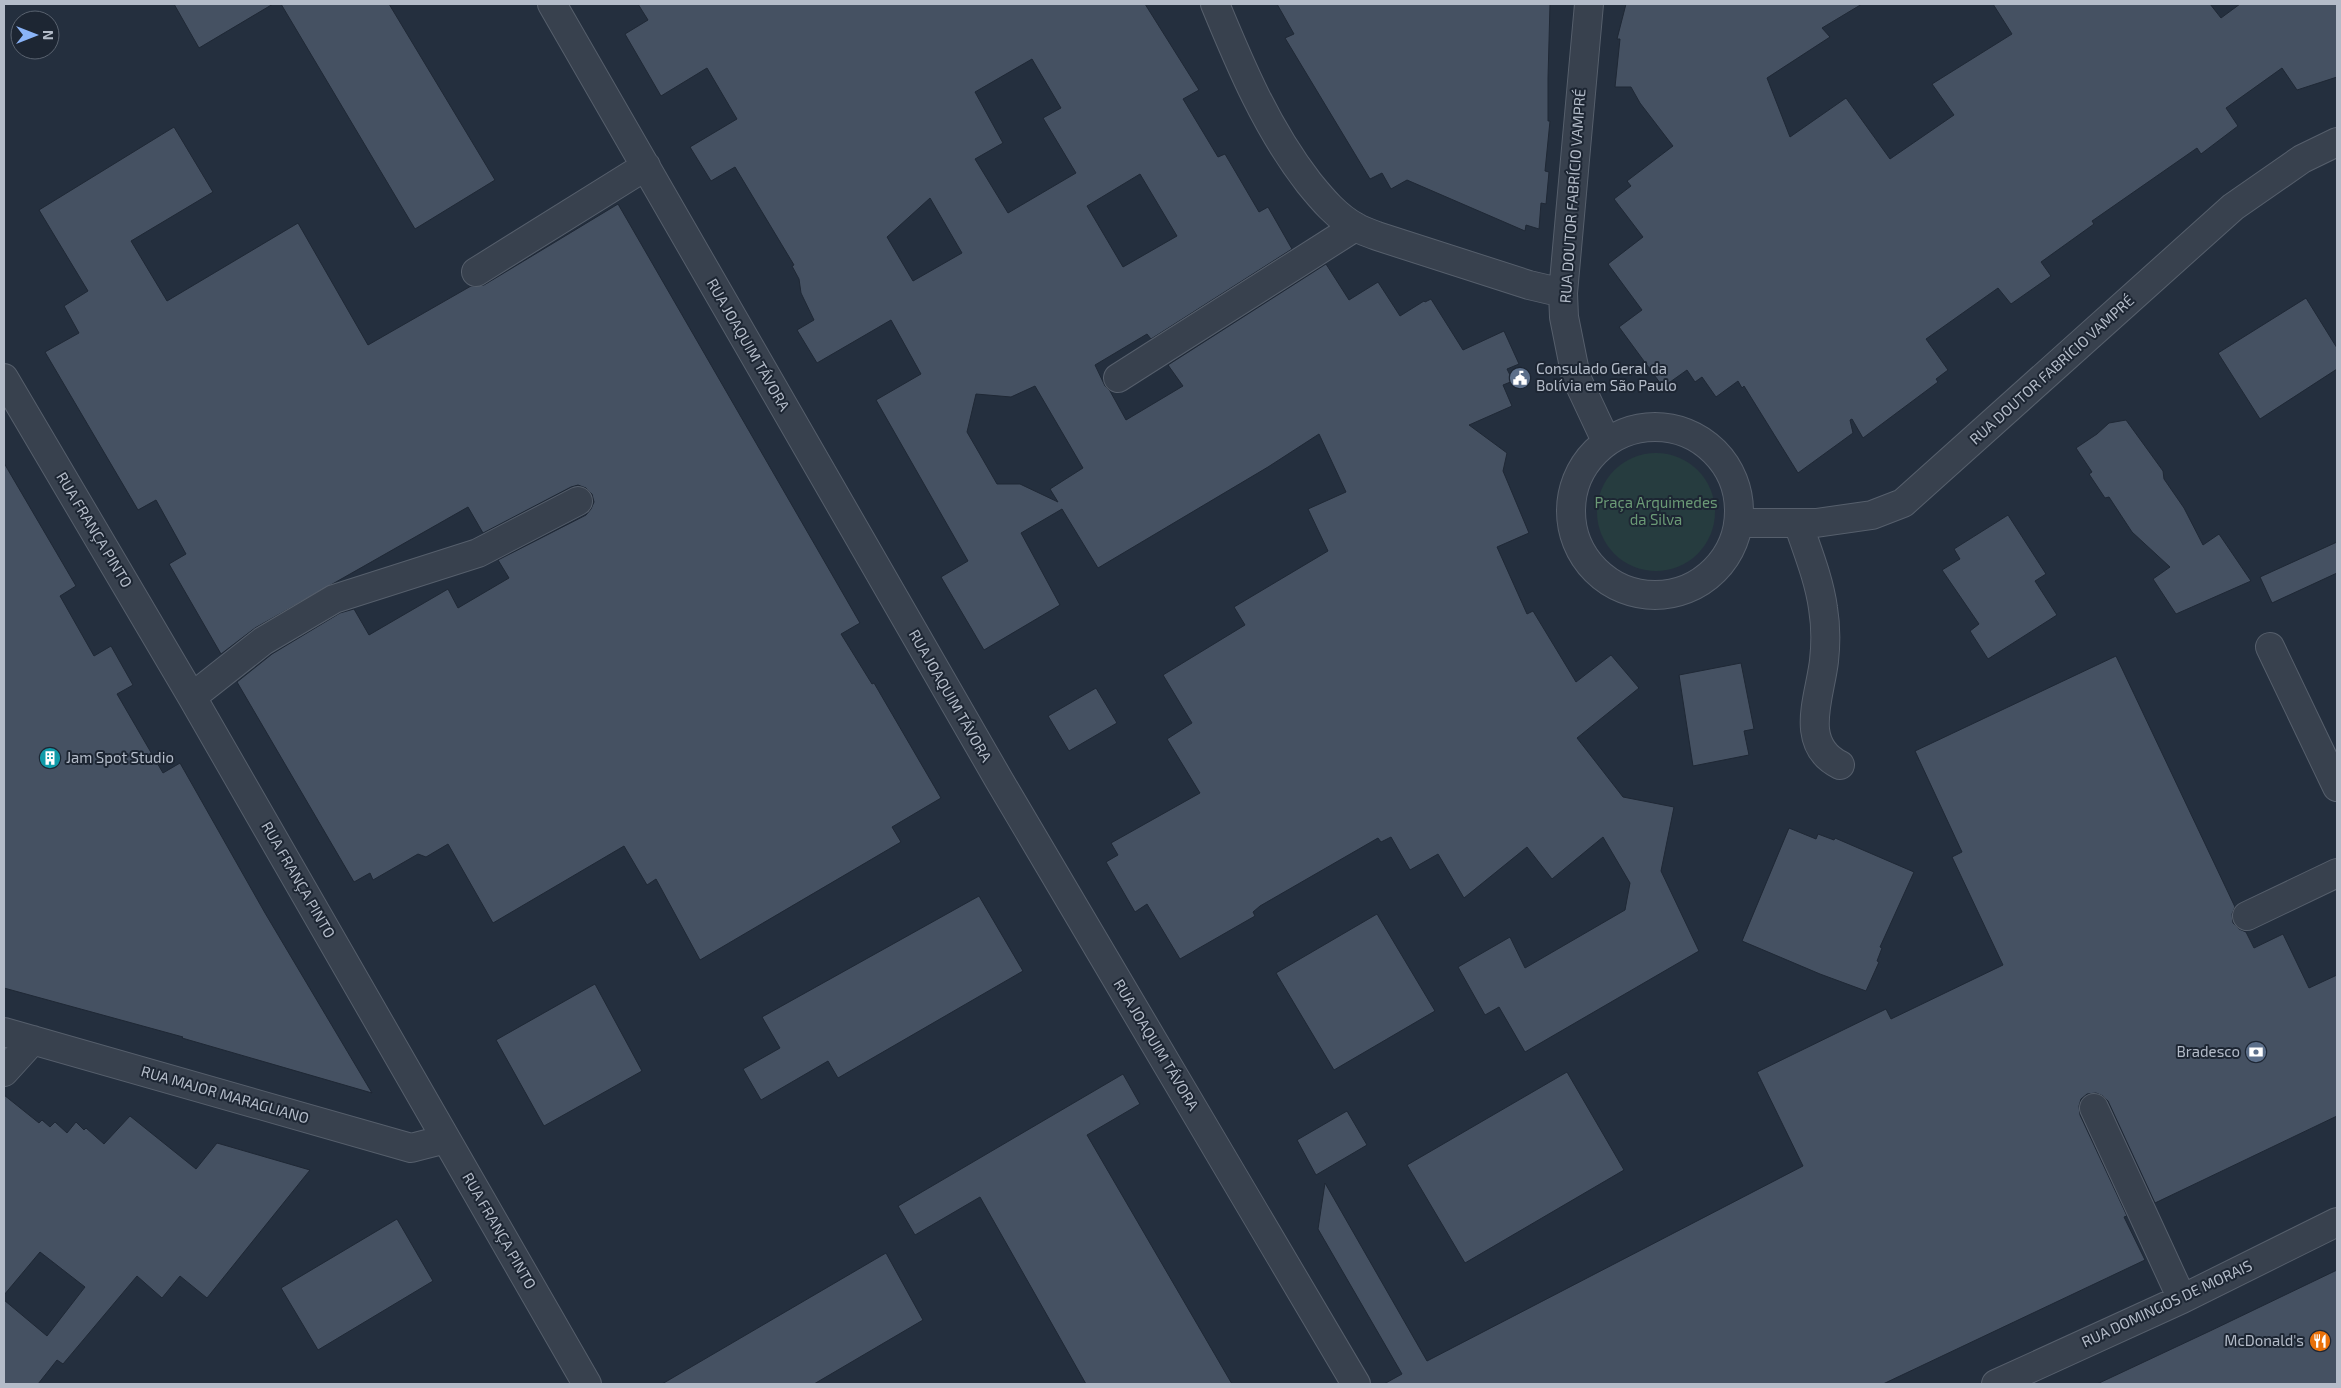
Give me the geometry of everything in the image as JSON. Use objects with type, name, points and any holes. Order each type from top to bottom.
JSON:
[{"type":"street","name":"RUA JOAQUIM TÁVORA","points":[[552,4],[999,780],[1356,1384]]},
{"type":"street","points":[[1215,4],[1246,77],[1267,120],[1293,162],[1326,204],[1355,227],[1519,282],[1563,293]]},
{"type":"street","name":"RUA DOUTOR FABRÍCIO VAMPRÉ","points":[[1589,4],[1563,293],[1564,317],[1576,377],[1606,441]]},
{"type":"street","name":"RUA DOUTOR FABRÍCIO VAMPRÉ","points":[[1740,523],[1816,522],[1872,515],[1903,503],[2233,207],[2302,159],[2337,142]]},
{"type":"street","points":[[476,272],[646,166]]},
{"type":"street","points":[[1118,378],[1355,227]]},
{"type":"street","name":"RUA FRANÇA PINTO","points":[[4,378],[192,697],[587,1384]]},
{"type":"street","points":[[1646,427],[1669,428],[1691,435],[1711,448],[1726,466],[1735,487],[1740,523],[1726,557],[1710,575],[1690,588],[1666,594],[1642,594],[1619,587],[1599,574],[1584,555],[1574,532],[1571,509],[1581,472],[1586,463],[1606,441],[1646,427]]},
{"type":"street","points":[[192,697],[263,641],[334,599],[478,553],[578,501]]},
{"type":"street","points":[[1798,522],[1823,606],[1826,637],[1824,663],[1815,706],[1818,747],[1827,759],[1840,765]]},
{"type":"street","points":[[2270,647],[2337,787]]},
{"type":"street","points":[[2247,916],[2337,872]]},
{"type":"street","name":"RUA MAJOR MARAGLIANO","points":[[4,1032],[411,1148],[446,1139]]},
{"type":"street","points":[[4,1072],[33,1040]]},
{"type":"street","points":[[2094,1108],[2182,1299]]},
{"type":"street","name":"RUA DOMINGOS DE MORAIS","points":[[1996,1384],[2182,1299],[2337,1222]]},
{"type":"green space","name":"Praça Arquimedes da Silva","points":[[1656,453],[1679,458],[1698,470],[1710,489],[1715,512],[1710,535],[1698,554],[1679,566],[1656,571],[1633,566],[1614,554],[1602,535],[1597,512],[1602,489],[1614,470],[1633,458]]},
{"type":"building","points":[[174,4],[273,4],[199,48]]},
{"type":"building","points":[[281,4],[389,4],[495,180],[415,229]]},
{"type":"building","points":[[638,4],[1145,4],[1199,90],[1183,99],[1218,157],[1225,154],[1259,212],[1268,207],[1292,249],[1151,339],[1147,334],[1095,365],[1105,386],[1110,391],[1126,420],[1183,386],[1168,365],[1326,264],[1349,300],[1378,282],[1400,316],[1424,301],[1431,299],[1463,350],[1504,331],[1519,364],[1507,369],[1513,381],[1503,385],[1512,406],[1469,425],[1507,453],[1503,471],[1529,533],[1497,547],[1527,614],[1533,611],[1576,682],[1611,655],[1639,688],[1577,738],[1623,797],[1674,807],[1661,871],[1699,951],[1525,1052],[1499,1007],[1485,1015],[1458,967],[1510,937],[1525,968],[1625,910],[1630,883],[1603,837],[1552,879],[1527,847],[1464,898],[1438,854],[1410,870],[1391,837],[1381,842],[1378,838],[1260,906],[1253,912],[1255,916],[1180,959],[1147,904],[1135,912],[1106,862],[1118,855],[1111,843],[1200,793],[1167,739],[1192,723],[1163,675],[1245,625],[1234,607],[1328,551],[1308,509],[1346,492],[1319,434],[1268,467],[1098,568],[1062,509],[1021,533],[1060,605],[984,650],[941,577],[968,561],[876,400],[921,374],[891,320],[817,363],[797,330],[814,320],[801,293],[799,279],[792,266],[794,265],[735,167],[711,181],[690,147],[737,119],[707,68],[661,96],[625,34],[648,20]],"holes":[[[1032,59],[1061,108],[1043,118],[1076,173],[1008,213],[975,159],[1003,143],[975,92]],[[1140,174],[1177,236],[1123,267],[1087,206]],[[930,198],[962,253],[913,281],[887,237]],[[1035,386],[1083,468],[1050,489],[1058,502],[1020,484],[997,484],[967,432],[976,394],[1011,397]]]},
{"type":"building","points":[[1277,4],[1550,4],[1548,121],[1550,121],[1545,171],[1549,172],[1546,204],[1541,203],[1539,229],[1526,225],[1525,231],[1407,180],[1391,189],[1382,173],[1370,179],[1285,38],[1294,34]]},
{"type":"building","points":[[1626,4],[1862,4],[1822,28],[1830,37],[1767,78],[1790,137],[1846,98],[1890,159],[1954,115],[1932,84],[2012,34],[1993,4],[2210,4],[2221,18],[2240,4],[2337,4],[2337,77],[2297,90],[2282,68],[2226,108],[2238,126],[2201,154],[2197,148],[2092,221],[2094,224],[2041,262],[2051,276],[2011,304],[1998,288],[1926,339],[1948,370],[1936,379],[1938,382],[1863,438],[1852,419],[1850,420],[1853,433],[1798,473],[1744,386],[1742,388],[1738,381],[1716,397],[1702,377],[1695,382],[1687,370],[1663,387],[1619,327],[1642,310],[1608,264],[1643,237],[1614,199],[1631,186],[1627,181],[1673,146],[1640,103],[1631,87],[1615,87],[1620,39],[1617,39]]},
{"type":"building","points":[[174,127],[213,192],[131,241],[167,301],[298,223],[368,345],[471,286],[484,285],[618,204],[860,623],[841,634],[872,684],[874,683],[941,798],[892,827],[901,842],[700,960],[656,879],[647,885],[624,846],[493,923],[448,844],[426,857],[418,854],[373,880],[370,873],[354,882],[237,682],[272,654],[340,613],[354,609],[369,635],[448,589],[458,608],[509,578],[498,560],[586,515],[594,502],[592,494],[586,488],[578,485],[483,533],[468,507],[255,628],[221,654],[169,564],[186,554],[156,500],[138,510],[45,352],[79,333],[64,306],[88,291],[39,210]]},
{"type":"building","points":[[2306,298],[2337,348],[2337,369],[2260,419],[2218,353]]},
{"type":"building","points":[[2126,420],[2163,471],[2164,479],[2184,508],[2203,545],[2219,534],[2251,581],[2176,614],[2153,579],[2170,567],[2132,532],[2109,497],[2105,498],[2089,474],[2092,472],[2076,448],[2097,434],[2109,423]]},
{"type":"building","points":[[4,463],[76,586],[60,596],[94,656],[111,646],[133,685],[117,694],[163,773],[180,763],[265,913],[372,1093],[183,1037],[4,988]]},
{"type":"building","points":[[2008,515],[2046,574],[2035,581],[2057,615],[1988,659],[1970,631],[1979,624],[1942,570],[1960,559],[1954,549]]},
{"type":"building","points":[[2337,542],[2337,573],[2272,603],[2260,577]]},
{"type":"building","points":[[2116,656],[2235,907],[2232,914],[2233,923],[2239,929],[2246,932],[2254,948],[2283,934],[2309,988],[2337,975],[2337,1116],[2155,1203],[2108,1101],[2096,1093],[2087,1094],[2081,1099],[2079,1106],[2080,1115],[2127,1216],[2124,1217],[2145,1260],[1883,1384],[1384,1384],[1402,1374],[1318,1229],[1325,1183],[1427,1361],[1803,1166],[1757,1072],[1886,1009],[1891,1019],[2003,965],[1952,857],[1962,852],[1915,751]]},
{"type":"building","points":[[1741,663],[1754,729],[1744,731],[1749,755],[1693,766],[1679,675]]},
{"type":"building","points":[[1096,688],[1117,723],[1069,751],[1048,716]]},
{"type":"building","points":[[1789,828],[1816,839],[1818,834],[1834,840],[1835,838],[1914,872],[1880,947],[1882,948],[1877,961],[1879,962],[1866,991],[1742,941]]},
{"type":"building","points":[[979,896],[1023,971],[838,1078],[828,1061],[761,1100],[743,1069],[780,1048],[762,1017]]},
{"type":"building","points":[[1377,914],[1435,1011],[1334,1070],[1276,973]]},
{"type":"building","points":[[595,984],[642,1071],[544,1126],[496,1040]]},
{"type":"building","points":[[1567,1072],[1624,1170],[1465,1263],[1407,1165]]},
{"type":"building","points":[[1123,1074],[1140,1104],[1087,1135],[1232,1384],[1086,1384],[980,1197],[915,1235],[898,1206]]},
{"type":"building","points":[[4,1095],[39,1123],[42,1120],[50,1127],[55,1122],[67,1133],[76,1122],[104,1144],[130,1116],[196,1169],[217,1143],[310,1170],[207,1298],[180,1276],[162,1298],[137,1276],[63,1364],[57,1360],[38,1384],[4,1384],[4,1300],[47,1336],[85,1287],[40,1252],[4,1295]]},
{"type":"building","points":[[1347,1111],[1367,1145],[1316,1175],[1297,1140]]},
{"type":"building","points":[[397,1219],[433,1281],[318,1350],[281,1288]]},
{"type":"building","points":[[886,1253],[923,1320],[814,1384],[662,1384]]},
{"type":"building","points":[[2337,1270],[2337,1384],[2097,1384],[2210,1331]]},
{"type":"place","name":"Consulado Geral da Bolívia em São Paulo","points":[[1520,378]]},
{"type":"place","name":"Jam Spot Studio","points":[[50,758]]},
{"type":"place","name":"Bradesco","points":[[2256,1052]]},
{"type":"place","name":"McDonald's","points":[[2320,1341]]}]
